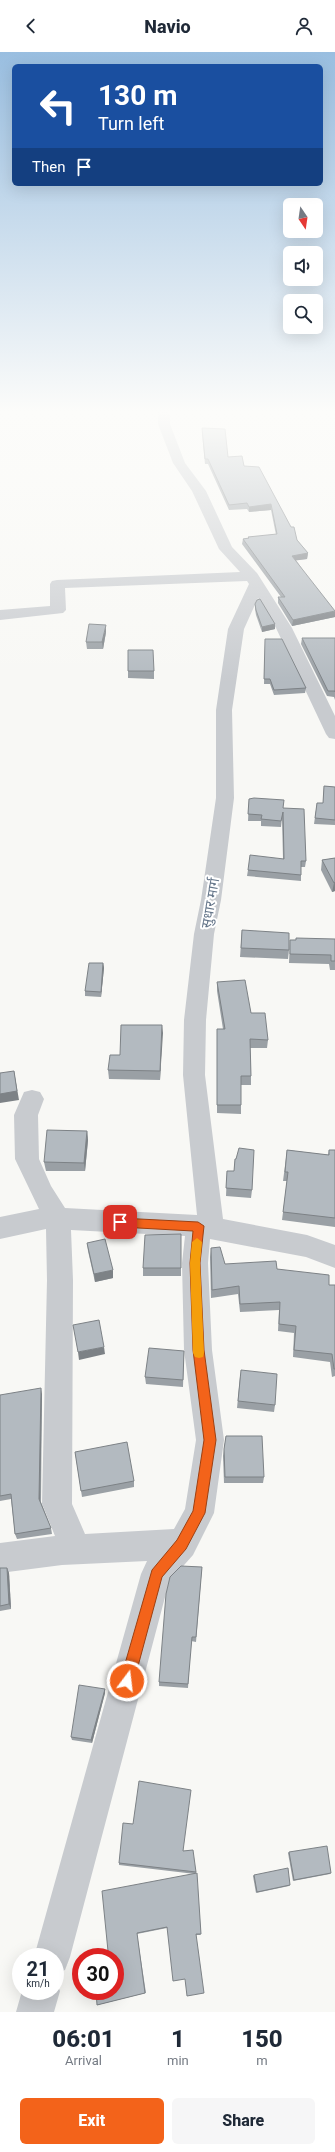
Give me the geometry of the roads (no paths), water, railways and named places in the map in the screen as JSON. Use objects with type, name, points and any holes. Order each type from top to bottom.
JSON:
[{"type":"street","points":[[203,500],[226,549],[254,579],[284,628],[335,734]]},
{"type":"street","points":[[0,615],[58,610],[57,584],[254,579]]},
{"type":"street","name":"सुधार मार्ग","points":[[54,1948],[156,1574],[182,1544],[199,1513],[210,1440],[198,1350],[195,1263],[205,1227],[194,1075],[195,1020],[204,934],[211,900],[225,798],[224,710],[236,629],[254,579]]},
{"type":"street","points":[[32,1099],[26,1114],[27,1159],[42,1192],[58,1219],[60,1286],[58,1504],[76,1549]]},
{"type":"street","points":[[0,1228],[48,1218],[205,1227],[307,1246],[335,1257]]},
{"type":"street","points":[[0,1558],[76,1549],[182,1544]]},
{"type":"street","points":[[35,2012],[38,2000]]}]
